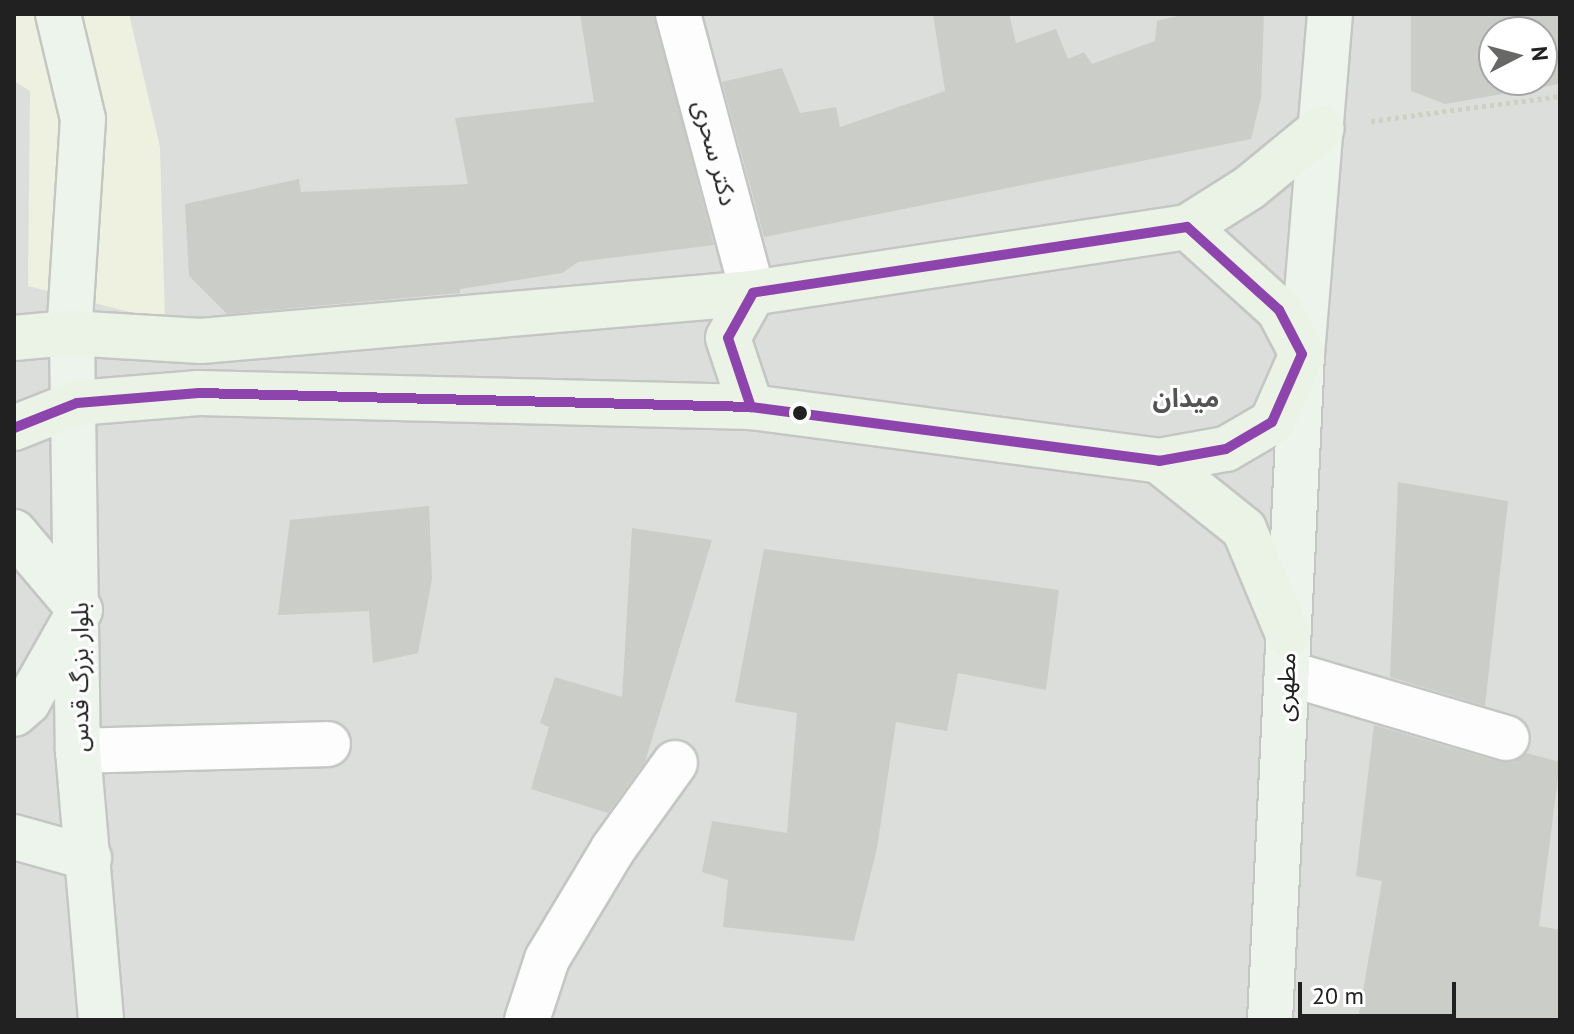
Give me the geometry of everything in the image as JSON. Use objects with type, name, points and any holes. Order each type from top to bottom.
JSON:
[{"type":"main road","points":[[14,338],[71,334],[201,341],[753,293],[1187,227],[1249,188],[1322,128]]},
{"type":"main road","points":[[14,428],[77,403],[199,393],[751,407],[1159,461],[1226,449],[1272,422],[1302,354],[1279,310],[1187,227]]},
{"type":"main road","points":[[751,407],[728,338],[753,293]]},
{"type":"main road","points":[[1159,461],[1244,529],[1287,654]]},
{"type":"street","name":"بلوار بزرگ قدس","points":[[58,14],[83,119],[71,334],[77,403],[80,610],[78,751],[101,1020]]},
{"type":"street","name":"دکتر سحری","points":[[678,14],[753,293]]},
{"type":"street","points":[[1322,128],[1330,14]]},
{"type":"street","name":"مطهری","points":[[1270,1020],[1302,354],[1322,128]]},
{"type":"street","points":[[14,532],[80,610],[28,702],[14,714]]},
{"type":"street","points":[[1287,654],[1507,738]]},
{"type":"street","points":[[78,751],[328,744]]},
{"type":"street","points":[[527,1020],[547,959],[613,849],[675,763]]},
{"type":"street","points":[[14,837],[89,858]]},
{"type":"path","points":[[1322,128],[1560,96]]},
{"type":"shaded area","points":[[14,14],[1560,14],[1560,1020],[14,1020]]},
{"type":"shaded area","points":[[14,14],[129,14],[160,147],[165,321],[28,286],[30,91],[14,81]]},
{"type":"building","points":[[580,14],[654,14],[714,245],[578,262],[562,273],[460,289],[460,293],[227,314],[189,276],[185,204],[299,179],[301,192],[468,184],[455,118],[594,102]]},
{"type":"building","points":[[933,14],[1009,14],[1016,43],[1056,29],[1068,59],[1084,52],[1092,64],[1155,41],[1157,21],[1185,14],[1264,14],[1261,98],[1251,139],[764,237],[722,82],[782,68],[800,113],[836,107],[840,127],[945,91]]},
{"type":"building","points":[[1411,14],[1560,14],[1560,84],[1558,16],[1478,16],[1478,96],[1491,96],[1445,104],[1411,91]]},
{"type":"building","points":[[1398,482],[1508,501],[1485,706],[1390,677]]},
{"type":"building","points":[[429,506],[432,579],[418,653],[373,663],[369,611],[278,615],[290,520]]},
{"type":"building","points":[[632,528],[712,540],[645,762],[608,813],[531,789],[549,727],[540,723],[555,677],[622,697]]},
{"type":"building","points":[[764,549],[1059,590],[1046,690],[958,673],[947,731],[896,722],[877,848],[854,941],[723,927],[728,880],[702,872],[712,821],[787,833],[797,713],[735,702]]},
{"type":"building","points":[[1374,725],[1500,762],[1514,762],[1526,753],[1560,762],[1539,926],[1560,930],[1560,1020],[1358,1020],[1382,881],[1356,876]]},
{"type":"transit line","points":[[14,428],[77,403],[199,393],[751,407],[1159,461],[1226,449],[1272,422],[1302,354],[1279,310],[1187,227],[753,293],[728,338],[751,407]]},
{"type":"district","name":"میدان","points":[[1186,398]]}]
